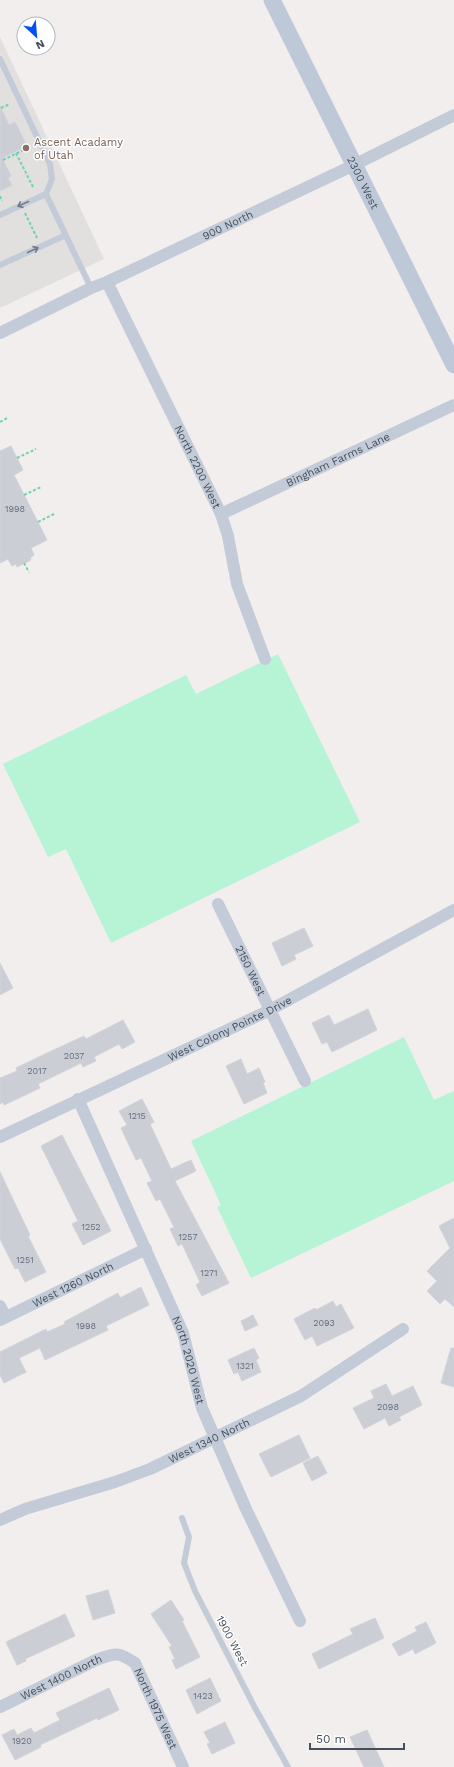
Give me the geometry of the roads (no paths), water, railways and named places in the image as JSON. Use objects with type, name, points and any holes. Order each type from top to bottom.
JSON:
[{"type":"main road","name":"2300 West","points":[[272,0],[454,365]]},
{"type":"street","name":"900 North","points":[[0,333],[91,288],[107,282],[354,165],[454,115]]},
{"type":"street","name":"North 2200 West","points":[[107,282],[221,514],[228,536],[237,584],[265,659]]},
{"type":"street","name":"Bingham Farms Lane","points":[[221,514],[454,405]]},
{"type":"street","name":"2150 West","points":[[218,904],[305,1081]]},
{"type":"street","name":"West Colony Pointe Drive","points":[[0,1137],[270,1010],[454,910]]},
{"type":"street","name":"North 2020 West","points":[[78,1099],[183,1332],[202,1408],[246,1509],[300,1621]]},
{"type":"street","name":"West 1260 North","points":[[3,1319],[146,1249]]},
{"type":"street","points":[[0,1306],[3,1319]]},
{"type":"street","name":"West 1340 North","points":[[0,1520],[25,1509],[115,1482],[150,1469],[301,1396],[403,1329]]},
{"type":"street","name":"West 1400 North","points":[[0,1707],[96,1660],[111,1654],[124,1655]]},
{"type":"street","name":"North 1975 West","points":[[124,1655],[135,1663],[183,1767]]},
{"type":"lane","points":[[0,59],[50,164],[52,179],[46,194],[0,215]]},
{"type":"lane","points":[[46,194],[91,288]]},
{"type":"lane","points":[[0,265],[66,234]]},
{"type":"lane","name":"1900 West","points":[[182,1518],[189,1537],[184,1563],[194,1591],[255,1708],[288,1767]]},
{"type":"place","name":"Ascent Acadamy of Utah","points":[[26,148]]}]
